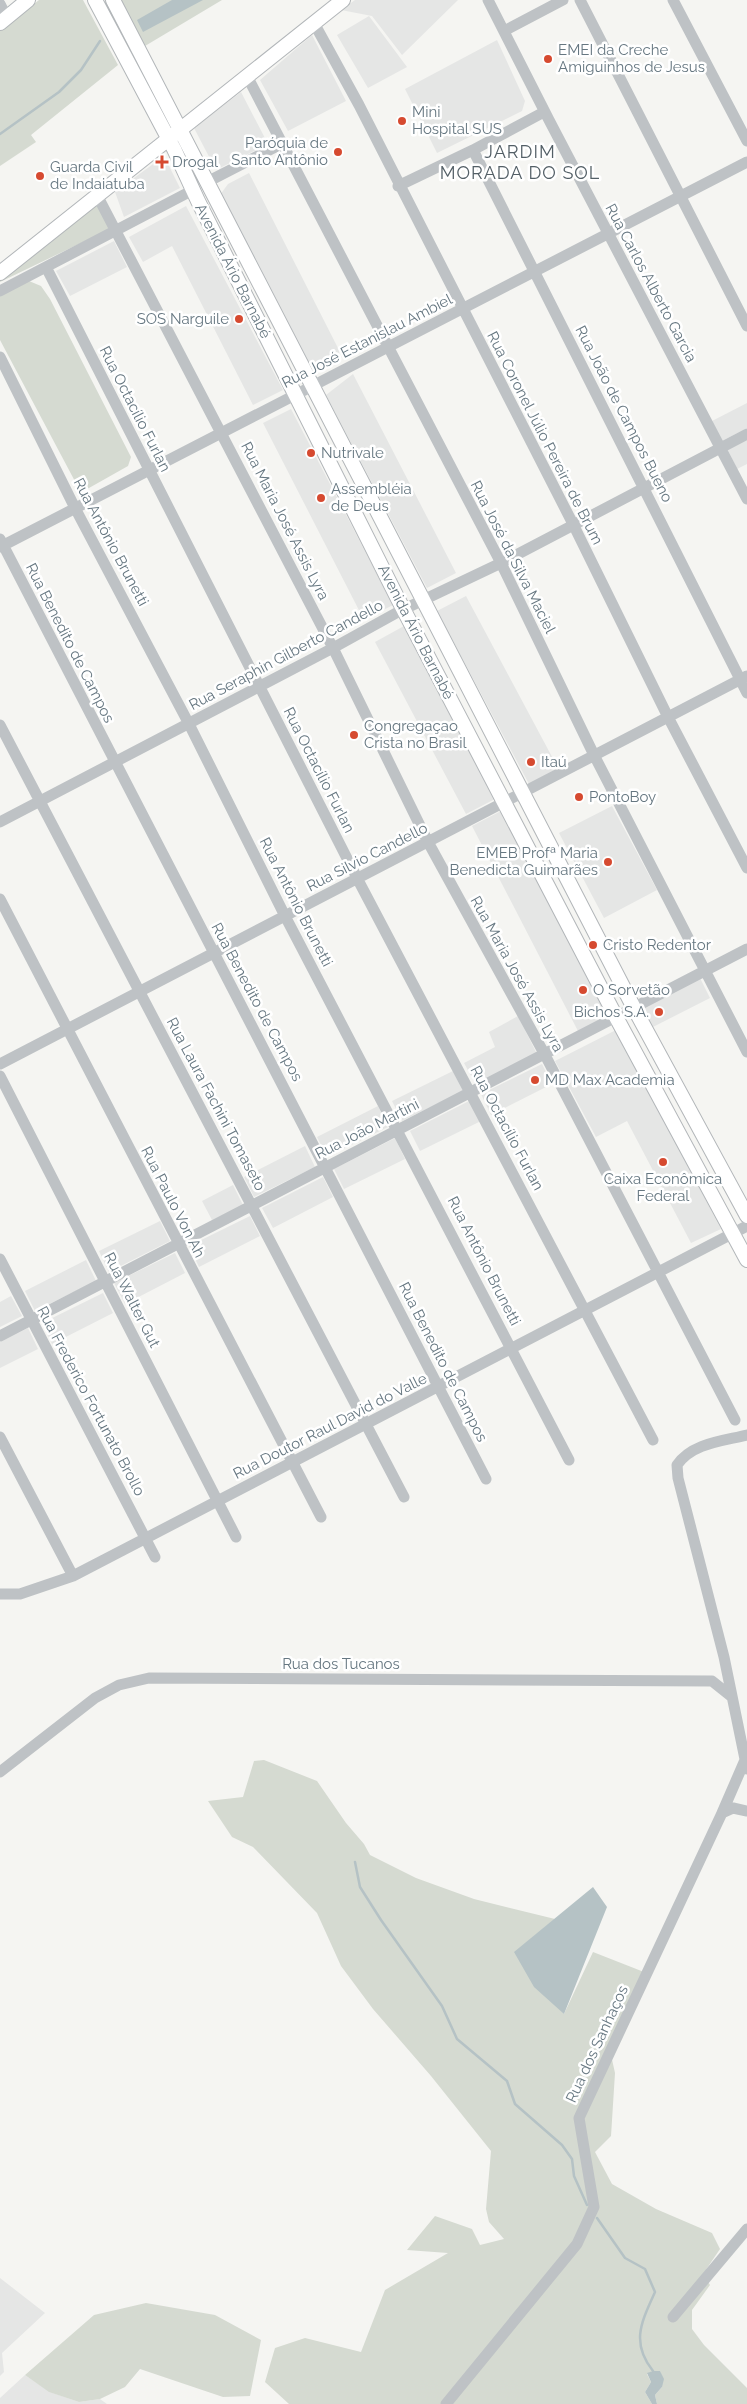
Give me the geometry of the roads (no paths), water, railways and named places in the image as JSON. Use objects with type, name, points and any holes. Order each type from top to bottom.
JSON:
[{"type":"main road","points":[[3,20],[28,0]]},
{"type":"main road","name":"Avenida Ário Barnabé","points":[[95,0],[168,138],[404,610],[616,1017],[747,1260]]},
{"type":"main road","name":"Avenida Ário Barnabé","points":[[113,0],[634,1008],[747,1216]]},
{"type":"main road","points":[[0,272],[179,129],[248,78],[343,0]]},
{"type":"street","name":"Rua Carlos Alberto Garcia","points":[[488,0],[544,112],[747,499]]},
{"type":"street","points":[[504,31],[563,0]]},
{"type":"street","points":[[580,0],[747,326]]},
{"type":"street","points":[[673,0],[747,141]]},
{"type":"street","points":[[0,4],[3,20]]},
{"type":"street","name":"Rua Coronel Júlio Pereira de Brum","points":[[314,23],[574,524],[668,717],[747,868]]},
{"type":"street","name":"Rua José da Silva Maciel","points":[[248,78],[501,563],[594,755],[747,1052]]},
{"type":"street","points":[[398,186],[473,150],[544,112]]},
{"type":"street","points":[[207,182],[283,143]]},
{"type":"street","name":"Rua João de Campos Bueno","points":[[473,150],[644,487],[744,678],[747,693]]},
{"type":"street","name":"Rua José Estanislau Ambiel","points":[[1,544],[223,433],[747,162]]},
{"type":"street","points":[[0,291],[193,190]]},
{"type":"street","name":"Rua Maria José Assis Lyra","points":[[97,195],[114,232],[223,433],[334,648],[428,842],[545,1055],[735,1420]]},
{"type":"street","name":"Rua Octacílio Furlan","points":[[46,267],[261,686],[357,878],[472,1092],[653,1440]]},
{"type":"street","name":"Rua Antônio Brunetti","points":[[0,357],[76,508],[189,724],[285,916],[399,1131],[569,1460]]},
{"type":"street","name":"Rua Seraphin Gilberto Candello","points":[[0,822],[404,610],[501,563],[747,434]]},
{"type":"street","name":"Rua Benedito de Campos","points":[[1,544],[326,1166],[486,1479]]},
{"type":"street","name":"Rua Silvio Candello","points":[[0,1064],[744,678]]},
{"type":"street","name":"Rua Laura Fachini Tomaseto","points":[[0,725],[404,1497]]},
{"type":"street","name":"Rua Paulo Von Ah","points":[[0,899],[321,1517]]},
{"type":"street","name":"Rua João Martini","points":[[0,1336],[326,1166],[399,1131],[747,949]]},
{"type":"street","name":"Rua Walter Gut","points":[[0,1076],[236,1537]]},
{"type":"street","name":"Rua Doutor Raul David do Valle","points":[[0,1594],[20,1594],[72,1576],[364,1423],[439,1388],[658,1271],[747,1226]]},
{"type":"street","name":"Rua Frederico Fortunato Brollo","points":[[0,1260],[155,1557]]},
{"type":"street","points":[[746,1764],[724,1657],[678,1478],[677,1465],[688,1452],[696,1448],[747,1435]]},
{"type":"street","points":[[0,1437],[72,1576]]},
{"type":"street","points":[[724,1657],[712,1681],[732,1697]]},
{"type":"street","name":"Rua dos Tucanos","points":[[0,1772],[95,1698],[120,1685],[149,1678],[712,1681]]},
{"type":"street","name":"Rua dos Sanhaços","points":[[446,2404],[578,2244],[594,2207],[579,2118],[746,1764]]},
{"type":"street","points":[[722,1813],[733,1808],[747,1811]]},
{"type":"street","points":[[673,2317],[747,2230]]},
{"type":"waterway","points":[[0,134],[59,92],[81,70],[100,41]]},
{"type":"waterway","points":[[355,1862],[360,1887],[442,2006],[457,2039],[507,2081],[515,2104],[562,2145],[572,2159],[574,2176],[587,2205]]},
{"type":"waterway","points":[[597,2218],[625,2258],[645,2269],[655,2292],[640,2332],[642,2350],[653,2371]]},
{"type":"place","name":"EMEI da Creche Amiguinhos de Jesus","points":[[548,59]]},
{"type":"place","name":"Mini Hospital SUS","points":[[402,121]]},
{"type":"place","name":"Paróquia de Santo Antônio","points":[[338,152]]},
{"type":"place","name":"Drogal","points":[[162,162]]},
{"type":"place","name":"Guarda Civil de Indaiatuba","points":[[40,176]]},
{"type":"place","name":"SOS Narguile","points":[[239,319]]},
{"type":"place","name":"Nutrivale","points":[[311,453]]},
{"type":"place","name":"Assembléia de Deus","points":[[321,498]]},
{"type":"place","name":"Congregaçao Crista no Brasil","points":[[354,735]]},
{"type":"place","name":"Itaú","points":[[531,762]]},
{"type":"place","name":"PontoBoy","points":[[579,797]]},
{"type":"place","name":"EMEB Profª Maria Benedicta Guimarães","points":[[608,862]]},
{"type":"place","name":"Cristo Redentor","points":[[593,945]]},
{"type":"place","name":"O Sorvetão","points":[[583,990]]},
{"type":"place","name":"Bichos S.A.","points":[[659,1012]]},
{"type":"place","name":"MD Max Academia","points":[[535,1080]]},
{"type":"place","name":"Caixa Econômica Federal","points":[[663,1162]]},
{"type":"district","name":"JARDIM MORADA DO SOL","points":[[520,161]]}]
